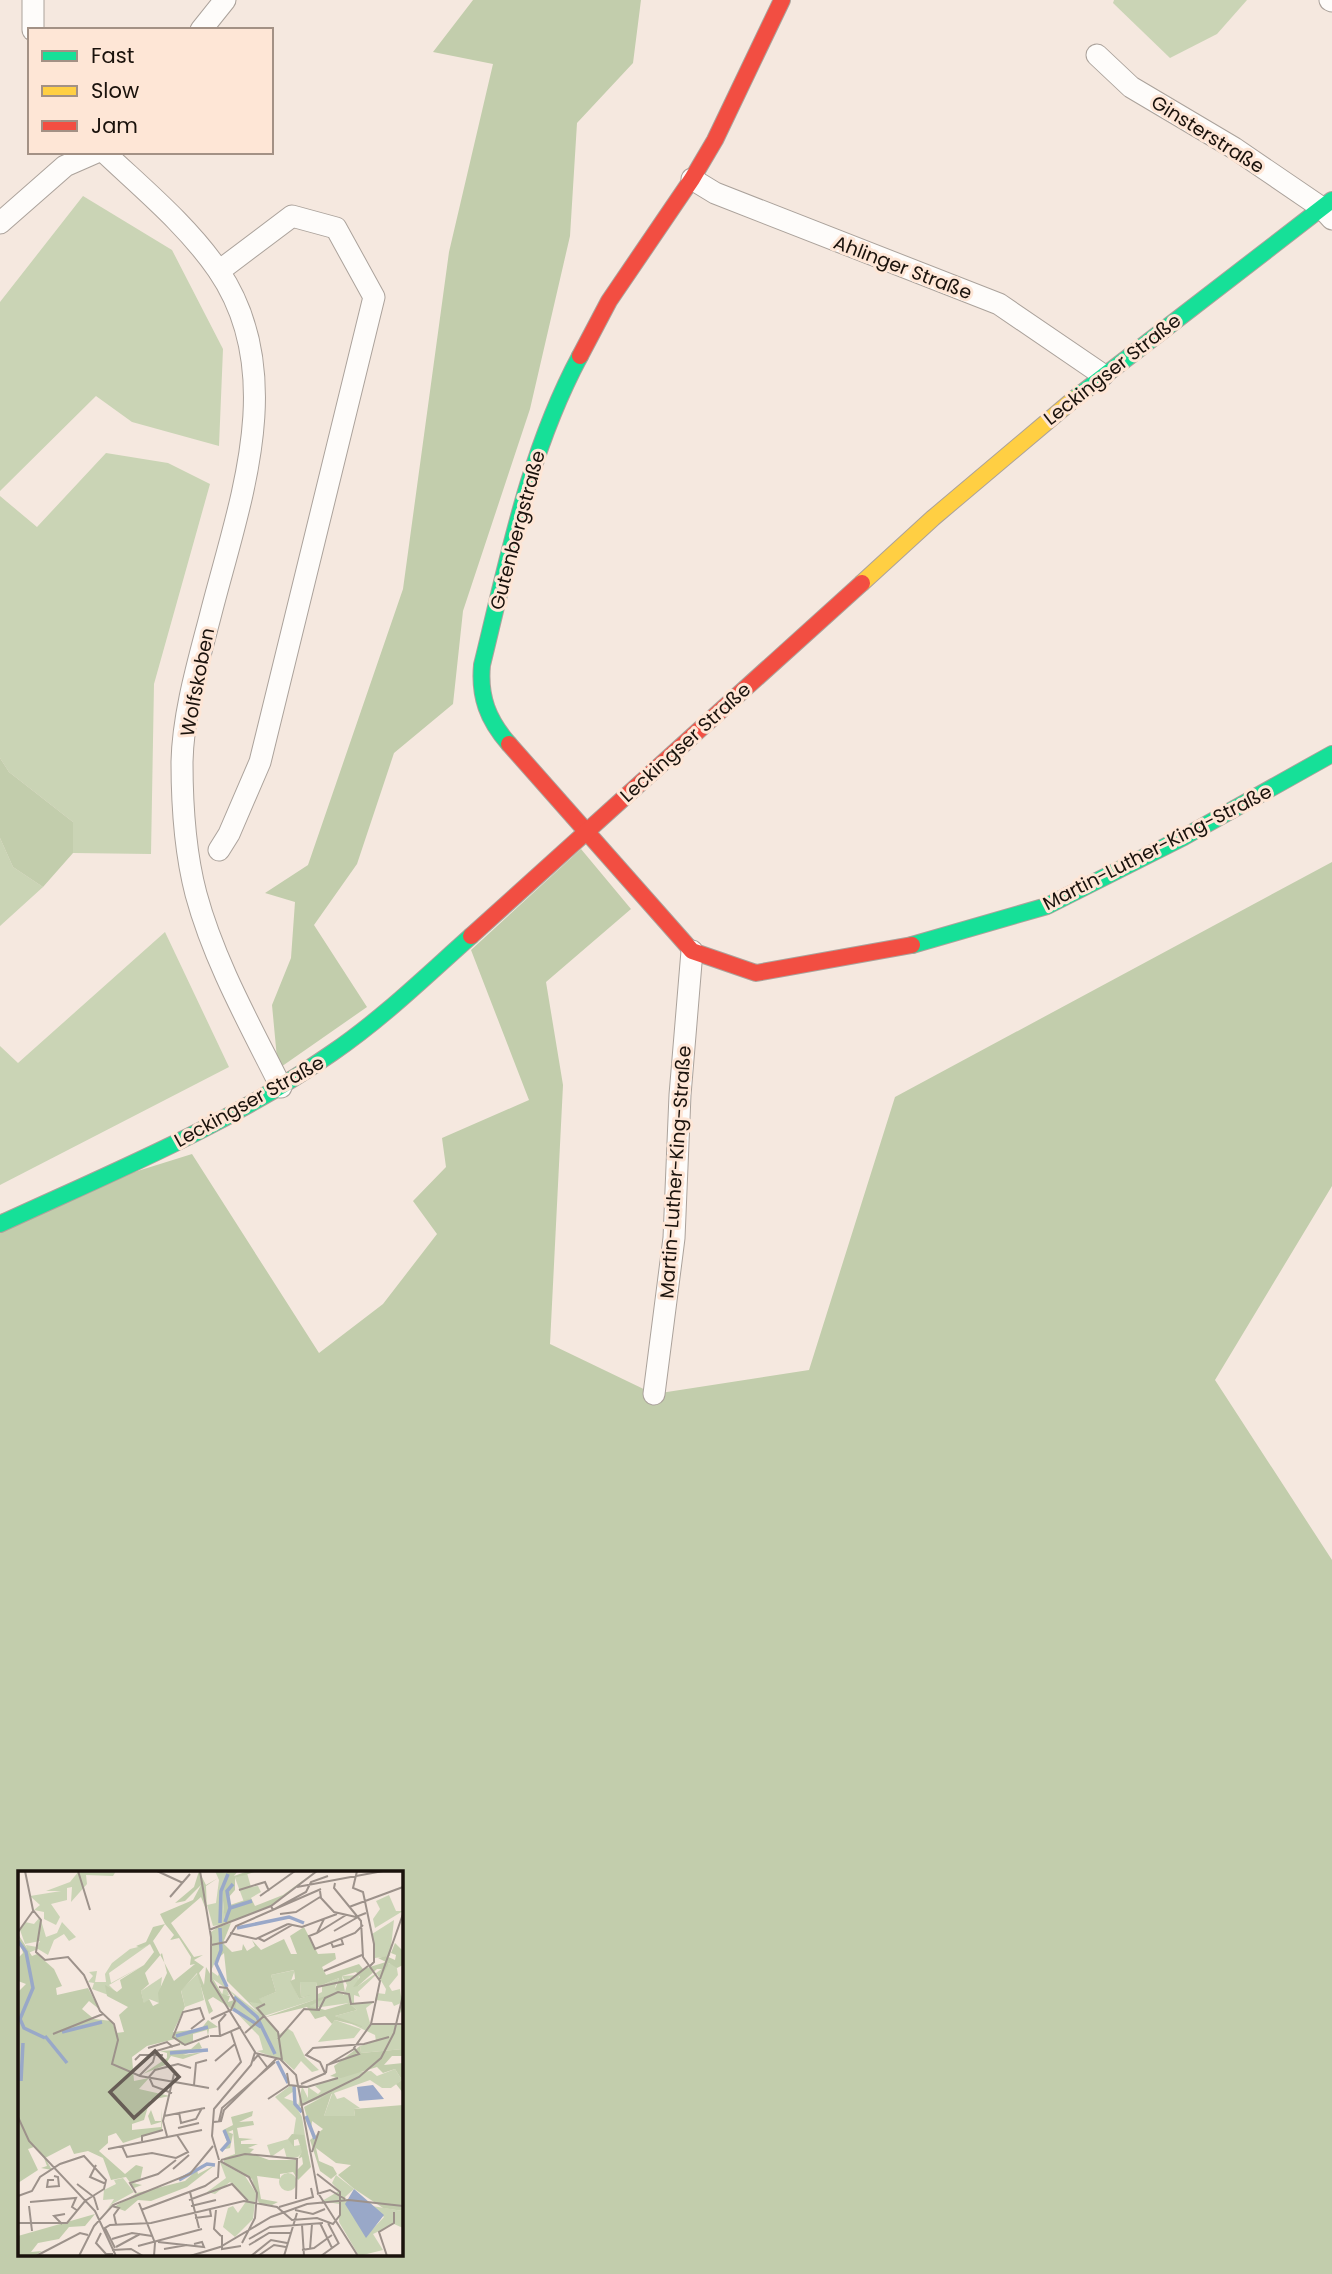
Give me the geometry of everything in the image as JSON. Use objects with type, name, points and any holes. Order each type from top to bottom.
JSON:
[{"type":"street","points":[[33,0],[33,28]]},
{"type":"street","points":[[203,28],[225,0]]},
{"type":"street","name":"Gutenbergstraße","points":[[586,831],[517,754],[489,717],[479,691],[482,665],[526,486],[560,393],[609,301],[692,179],[731,109],[782,0]]},
{"type":"street","name":"Ginsterstraße","points":[[1097,55],[1131,87],[1329,209]]},
{"type":"street","points":[[0,223],[65,166],[92,154]]},
{"type":"street","name":"Wolfskoben","points":[[106,154],[167,212],[219,271],[248,333],[256,381],[253,437],[193,684],[182,760],[185,825],[193,884],[206,925],[233,991],[281,1087]]},
{"type":"street","name":"Ahlinger Straße","points":[[692,179],[715,193],[999,304],[1103,375]]},
{"type":"street","name":"Leckingser Straße","points":[[0,1224],[188,1136],[281,1087],[336,1052],[376,1021],[933,517],[1103,375],[1329,209]]},
{"type":"street","points":[[219,271],[292,216],[336,228],[374,297],[260,762],[229,834],[219,850]]},
{"type":"street","name":"Martin-Luther-King-Straße","points":[[586,831],[692,951],[756,973],[908,946],[1047,906],[1184,836],[1332,754]]},
{"type":"street","name":"Martin-Luther-King-Straße","points":[[654,1394],[674,1238],[680,1095],[692,951]]},
{"type":"green space","points":[[473,0],[641,0],[633,63],[577,123],[570,236],[530,409],[463,611],[453,704],[394,753],[357,864],[314,925],[367,1007],[278,1069],[272,1005],[291,958],[295,902],[265,893],[308,865],[403,589],[449,252],[493,64],[433,52]]},
{"type":"green space","points":[[1114,0],[1247,0],[1217,34],[1170,58],[1113,3]]},
{"type":"green space","points":[[83,196],[172,250],[223,349],[219,446],[132,422],[96,396],[0,491],[0,302]]},
{"type":"green space","points":[[106,453],[168,463],[210,484],[154,684],[151,854],[73,853],[73,822],[9,772],[0,758],[0,496],[37,527]]},
{"type":"green space","points":[[0,758],[9,772],[73,822],[73,853],[43,887],[13,867],[0,838]]},
{"type":"green space","points":[[0,838],[13,867],[43,887],[0,926]]},
{"type":"green space","points":[[581,849],[631,909],[546,982],[563,1085],[550,1344],[654,1394],[809,1370],[895,1097],[1332,862],[1332,1186],[1215,1380],[1332,1560],[1332,2274],[0,2274],[0,1214],[192,1154],[319,1353],[383,1304],[437,1234],[413,1201],[446,1167],[442,1138],[529,1100],[471,950]]},
{"type":"green space","points":[[165,932],[229,1067],[0,1185],[0,1046],[18,1063]]},
{"type":"traffic: fast","points":[[1074,399],[1332,200]]},
{"type":"traffic: fast","points":[[509,744],[486,708],[481,677],[482,665],[533,469],[546,430],[580,356]]},
{"type":"traffic: fast","points":[[912,945],[1047,906],[1184,837],[1332,754]]},
{"type":"traffic: fast","points":[[0,1224],[170,1146],[293,1079],[368,1026],[471,936]]},
{"type":"traffic: slow","points":[[862,583],[933,518],[1074,399]]},
{"type":"traffic: jam","points":[[580,356],[609,301],[692,179],[715,140],[782,0]]},
{"type":"traffic: jam","points":[[471,936],[862,583]]},
{"type":"traffic: jam","points":[[509,744],[692,951],[756,973],[912,945]]}]
